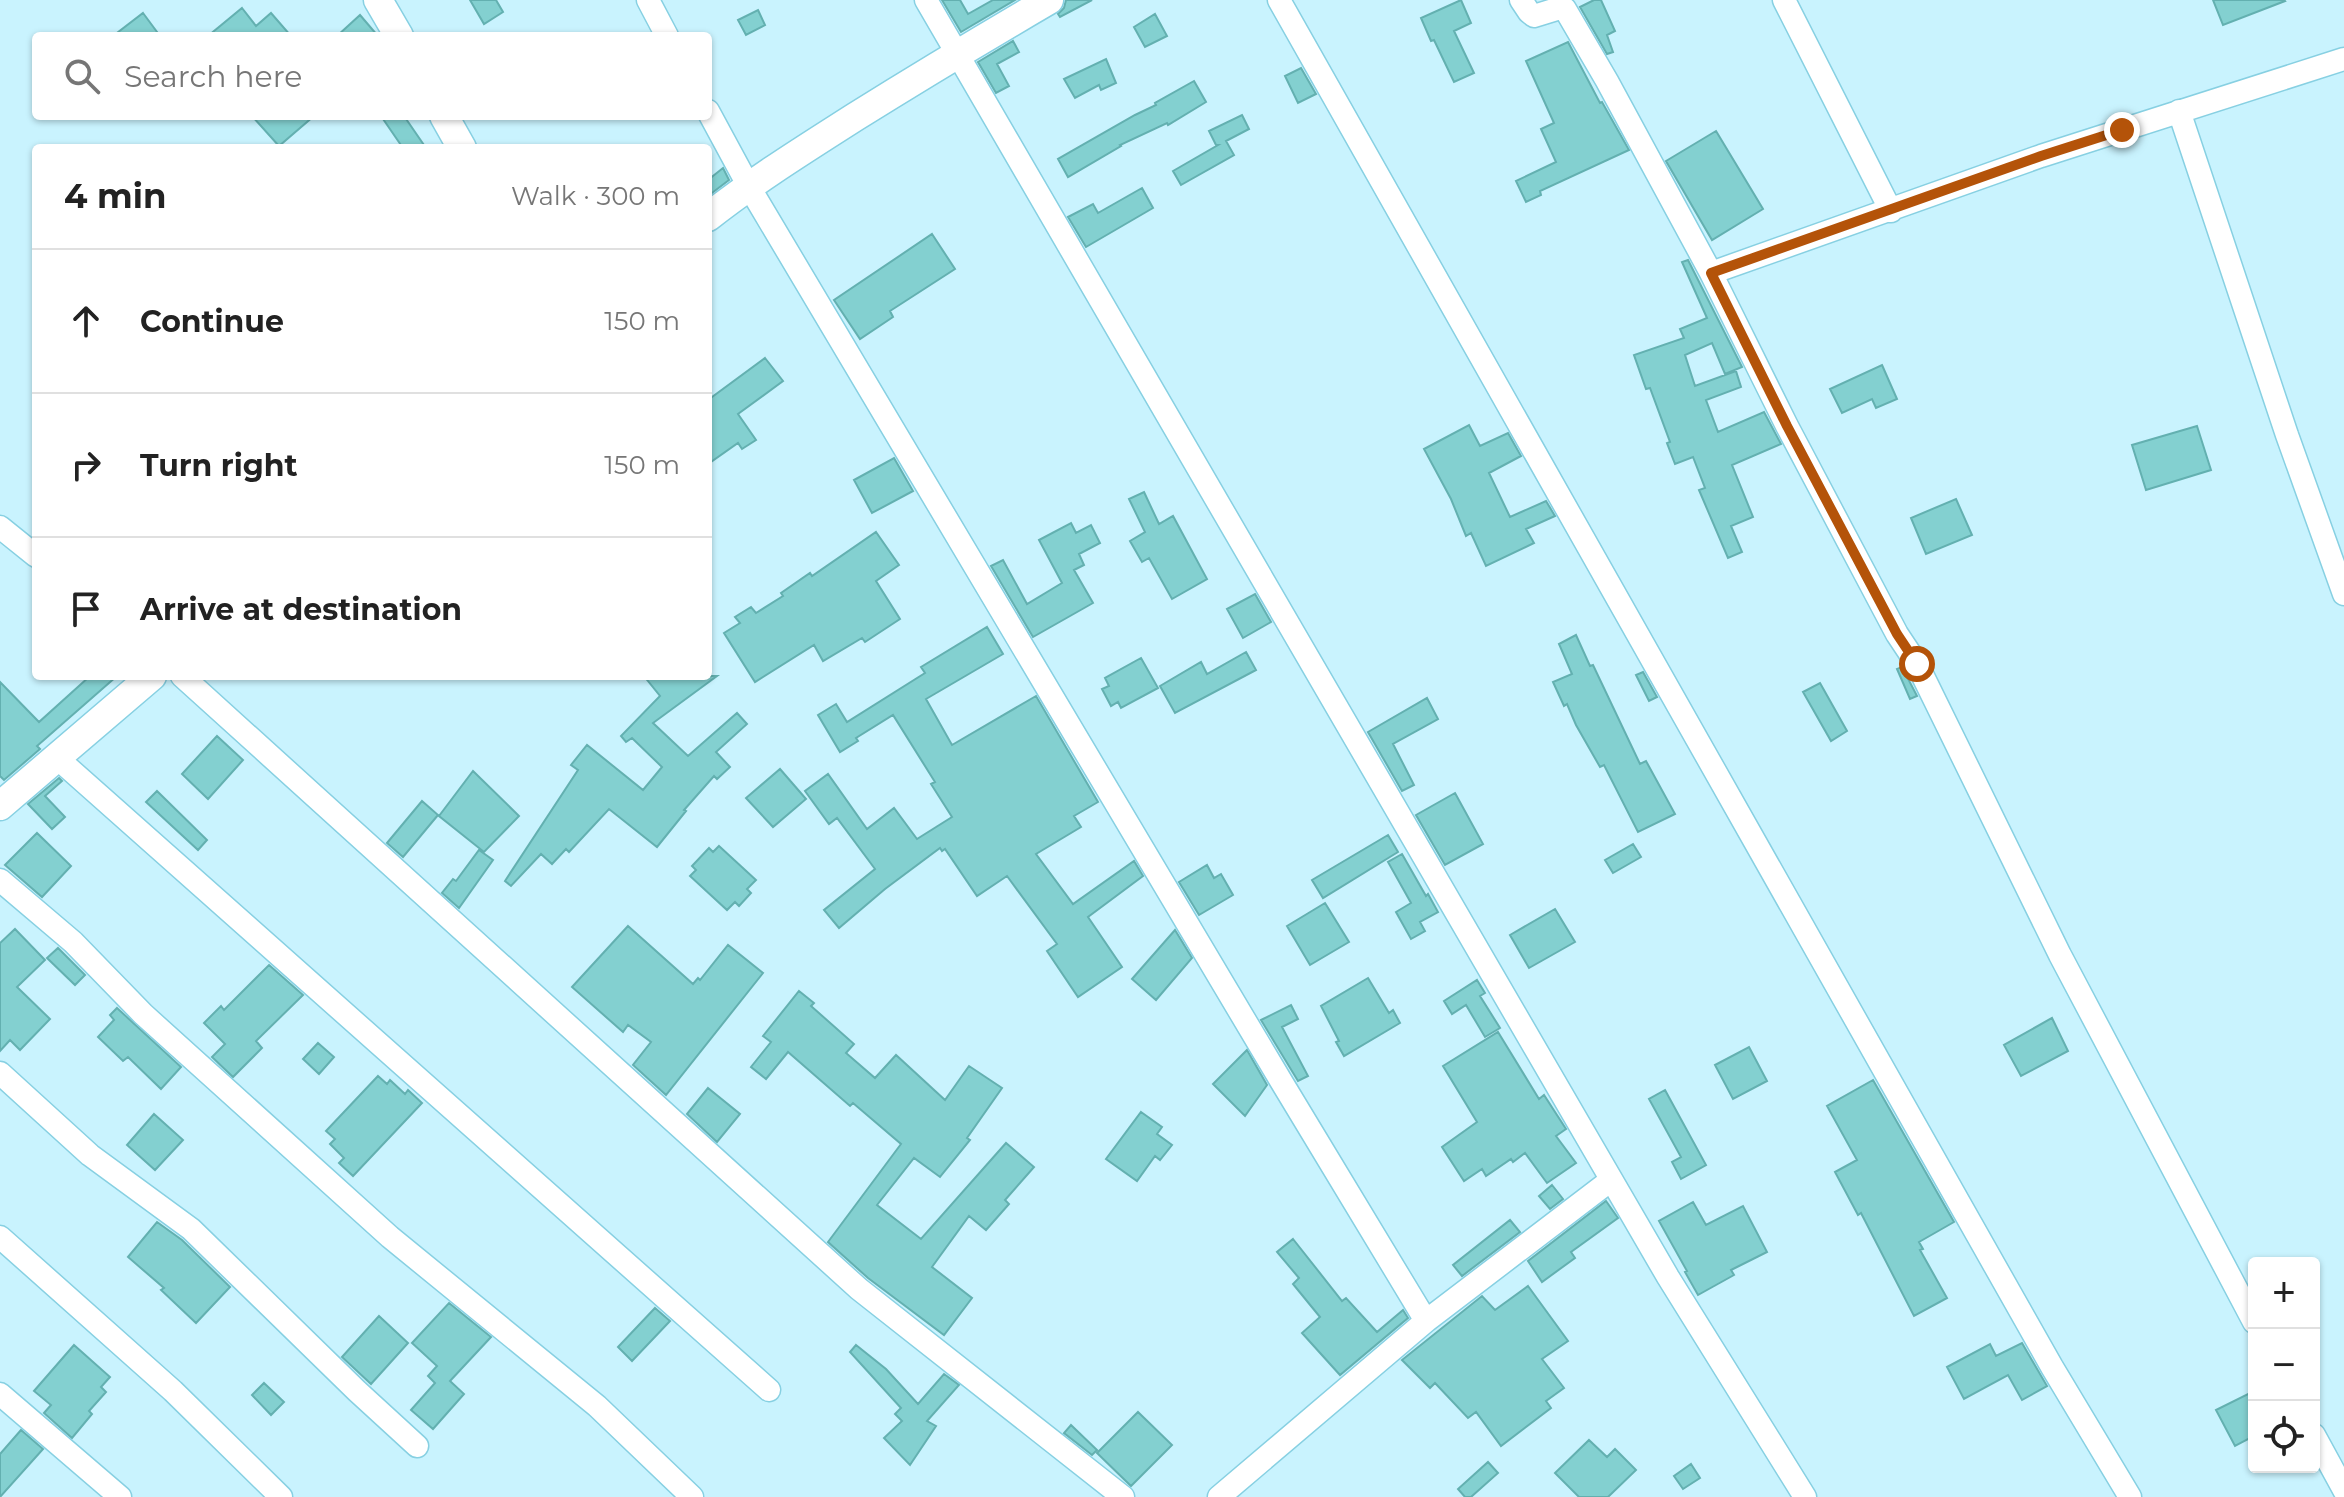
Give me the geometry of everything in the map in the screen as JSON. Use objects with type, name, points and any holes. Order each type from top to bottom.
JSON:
[{"type":"street","points":[[378,0],[397,32]]},
{"type":"street","points":[[648,0],[665,32]]},
{"type":"street","points":[[926,0],[1611,1180],[1805,1497]]},
{"type":"street","points":[[712,214],[748,185],[957,53],[1049,0]]},
{"type":"street","points":[[1279,0],[2052,1367],[2130,1497]]},
{"type":"street","points":[[1521,0],[1534,16],[1560,8],[1569,12],[1711,273],[1787,426],[1897,634],[1917,664],[2060,955],[2248,1311]]},
{"type":"street","points":[[1784,0],[1891,211]]},
{"type":"street","points":[[1711,273],[2041,156],[2344,59]]},
{"type":"street","points":[[2179,111],[2287,435],[2344,594]]},
{"type":"street","points":[[712,118],[748,185],[1426,1321]]},
{"type":"street","points":[[446,120],[460,144]]},
{"type":"street","points":[[0,527],[32,553]]},
{"type":"street","points":[[0,806],[147,680]]},
{"type":"street","points":[[186,680],[859,1289],[1123,1497]]},
{"type":"street","points":[[56,757],[769,1390]]},
{"type":"street","points":[[0,880],[73,942],[143,1014],[390,1237],[597,1406],[692,1497]]},
{"type":"street","points":[[0,1073],[90,1155],[191,1229],[417,1446]]},
{"type":"street","points":[[1219,1497],[1426,1321],[1611,1180]]},
{"type":"street","points":[[0,1237],[173,1391],[281,1497]]},
{"type":"street","points":[[0,1394],[120,1497]]},
{"type":"street","points":[[2320,1446],[2344,1490]]},
{"type":"building","points":[[470,0],[496,0],[503,12],[484,24]]},
{"type":"building","points":[[942,0],[960,0],[968,14],[993,0],[1015,0],[961,32]]},
{"type":"building","points":[[1066,0],[1092,0],[1060,17],[1058,14]]},
{"type":"building","points":[[1461,0],[1471,23],[1454,31],[1474,73],[1454,82],[1421,18]]},
{"type":"building","points":[[1601,0],[1615,31],[1607,35],[1613,52],[1607,54],[1580,7]]},
{"type":"building","points":[[2213,0],[2284,0],[2285,1],[2223,25]]},
{"type":"building","points":[[242,8],[256,26],[271,13],[288,32],[213,32]]},
{"type":"building","points":[[758,10],[765,25],[746,35],[738,20]]},
{"type":"building","points":[[143,13],[157,32],[118,32]]},
{"type":"building","points":[[1155,14],[1167,36],[1145,47],[1134,27]]},
{"type":"building","points":[[360,15],[375,32],[341,32]]},
{"type":"building","points":[[1013,41],[1019,52],[997,64],[1009,86],[996,93],[978,62]]},
{"type":"building","points":[[1568,42],[1629,150],[1540,191],[1541,195],[1526,202],[1516,181],[1556,162],[1541,129],[1554,123],[1526,61]]},
{"type":"building","points":[[1106,59],[1116,83],[1101,90],[1099,85],[1075,98],[1064,79]]},
{"type":"building","points":[[1301,68],[1316,94],[1298,103],[1285,76]]},
{"type":"building","points":[[1194,81],[1206,102],[1168,125],[1120,145],[1068,177],[1058,159]]},
{"type":"building","points":[[1242,115],[1249,129],[1226,141],[1234,155],[1181,185],[1173,171],[1218,145],[1209,131]]},
{"type":"building","points":[[256,120],[309,120],[281,144],[277,144]]},
{"type":"building","points":[[384,120],[407,120],[423,144],[400,144]]},
{"type":"building","points":[[1716,131],[1763,209],[1712,240],[1666,161]]},
{"type":"building","points":[[723,168],[729,180],[712,193],[712,177]]},
{"type":"building","points":[[1142,188],[1153,208],[1086,247],[1068,217],[1093,204],[1098,213]]},
{"type":"building","points":[[932,234],[955,269],[890,311],[893,317],[860,339],[834,300]]},
{"type":"building","points":[[1688,260],[1742,367],[1725,374],[1712,343],[1685,355],[1695,386],[1736,371],[1741,387],[1706,400],[1718,432],[1764,412],[1781,444],[1732,465],[1753,517],[1731,526],[1742,552],[1728,558],[1699,490],[1705,488],[1693,457],[1675,464],[1650,388],[1646,389],[1634,355],[1684,338],[1680,329],[1707,318],[1682,262]]},
{"type":"building","points":[[765,358],[783,381],[738,414],[756,440],[742,449],[738,443],[712,461],[712,397]]},
{"type":"building","points":[[1882,365],[1897,399],[1876,408],[1872,399],[1842,413],[1830,389]]},
{"type":"building","points":[[1469,425],[1480,446],[1508,433],[1521,456],[1489,473],[1510,517],[1546,501],[1555,516],[1526,529],[1534,543],[1486,566],[1471,533],[1466,536],[1451,499],[1424,449]]},
{"type":"building","points":[[2197,426],[2211,470],[2146,490],[2132,445]]},
{"type":"building","points":[[894,458],[913,491],[872,513],[854,480]]},
{"type":"building","points":[[1144,492],[1159,524],[1173,516],[1207,579],[1172,599],[1149,558],[1142,562],[1130,541],[1145,532],[1129,499]]},
{"type":"building","points":[[1956,499],[1972,535],[1926,554],[1911,518]]},
{"type":"building","points":[[1071,523],[1076,533],[1091,525],[1100,543],[1079,554],[1084,565],[1074,570],[1093,603],[1033,637],[991,566],[1003,560],[1027,604],[1062,583],[1039,540]]},
{"type":"building","points":[[876,532],[899,565],[876,581],[900,619],[865,642],[862,638],[823,661],[814,645],[755,682],[724,633],[740,623],[735,617],[751,607],[756,613],[783,596],[781,593],[810,573],[812,576]]},
{"type":"building","points":[[1255,594],[1271,622],[1243,638],[1227,609]]},
{"type":"building","points":[[987,627],[1003,654],[926,699],[952,745],[1036,696],[1098,802],[1074,816],[1081,827],[1036,854],[1073,904],[1134,861],[1143,876],[1088,917],[1122,967],[1078,997],[1047,951],[1057,944],[1007,876],[977,896],[945,849],[942,851],[940,848],[839,928],[824,910],[875,869],[837,818],[829,824],[805,791],[828,774],[867,829],[894,808],[917,839],[952,817],[931,784],[935,782],[893,715],[840,752],[818,715],[836,704],[847,722],[925,673],[921,667]]},
{"type":"building","points":[[1576,635],[1640,764],[1646,761],[1675,814],[1638,832],[1604,765],[1600,767],[1553,682],[1572,674],[1559,644]]},
{"type":"building","points":[[1246,652],[1256,670],[1175,713],[1160,686],[1201,662],[1207,674]]},
{"type":"building","points":[[1141,658],[1158,688],[1121,708],[1118,702],[1111,706],[1102,689],[1109,686],[1105,678]]},
{"type":"building","points":[[1902,667],[1917,696],[1910,699],[1897,669]]},
{"type":"building","points":[[1643,672],[1657,697],[1649,701],[1636,675]]},
{"type":"building","points":[[86,680],[112,680],[37,746],[40,749],[4,780],[0,776],[0,682],[39,722]]},
{"type":"building","points":[[647,680],[712,680],[653,723],[688,756],[737,713],[747,724],[716,752],[730,767],[717,779],[714,776],[657,847],[609,809],[569,852],[566,849],[552,864],[541,854],[511,886],[505,881],[578,770],[571,765],[587,745],[643,790],[662,767],[632,738],[626,742],[621,736],[660,696]]},
{"type":"building","points":[[1820,683],[1847,731],[1831,741],[1803,692]]},
{"type":"building","points":[[1427,698],[1438,719],[1393,744],[1414,785],[1402,791],[1368,732]]},
{"type":"building","points":[[217,736],[243,760],[208,799],[182,774]]},
{"type":"building","points":[[780,769],[806,799],[773,827],[746,798]]},
{"type":"building","points":[[473,771],[519,816],[484,852],[439,816]]},
{"type":"building","points":[[59,778],[62,781],[45,796],[65,817],[52,829],[28,804]]},
{"type":"building","points":[[157,791],[207,840],[198,850],[146,802]]},
{"type":"building","points":[[1455,793],[1483,844],[1445,865],[1416,815]]},
{"type":"building","points":[[422,801],[438,815],[403,857],[387,843]]},
{"type":"building","points":[[37,833],[71,866],[42,897],[5,865]]},
{"type":"building","points":[[1388,835],[1398,852],[1323,898],[1312,880]]},
{"type":"building","points":[[1633,844],[1641,857],[1613,873],[1605,860]]},
{"type":"building","points":[[719,846],[756,880],[747,889],[751,893],[739,906],[735,902],[727,910],[690,876],[696,870],[692,866],[709,848],[713,852]]},
{"type":"building","points":[[479,850],[493,860],[459,908],[442,893],[453,879],[456,881]]},
{"type":"building","points":[[1402,854],[1438,912],[1420,922],[1425,931],[1411,939],[1396,912],[1411,903],[1388,862]]},
{"type":"building","points":[[1207,865],[1214,878],[1221,874],[1233,895],[1199,915],[1179,882]]},
{"type":"building","points":[[1325,903],[1349,942],[1310,965],[1287,926]]},
{"type":"building","points":[[1555,909],[1575,942],[1529,968],[1510,935]]},
{"type":"building","points":[[628,926],[693,984],[698,978],[700,980],[728,945],[763,973],[666,1095],[633,1065],[651,1042],[628,1025],[623,1032],[572,987]]},
{"type":"building","points":[[15,929],[45,960],[17,987],[50,1019],[20,1050],[10,1040],[0,1051],[0,943]]},
{"type":"building","points":[[1175,930],[1192,958],[1156,1000],[1132,979]]},
{"type":"building","points":[[58,948],[85,975],[75,985],[47,958]]},
{"type":"building","points":[[269,965],[303,995],[256,1041],[262,1048],[233,1077],[212,1057],[225,1044],[204,1023],[221,1006],[224,1010]]},
{"type":"building","points":[[1368,978],[1389,1013],[1393,1010],[1400,1023],[1344,1056],[1321,1006]]},
{"type":"building","points":[[1477,980],[1485,993],[1480,996],[1500,1028],[1485,1037],[1466,1005],[1452,1014],[1444,1001]]},
{"type":"building","points":[[799,991],[814,1003],[811,1006],[854,1044],[846,1053],[875,1078],[896,1055],[945,1100],[969,1066],[1002,1088],[967,1138],[970,1140],[940,1177],[914,1158],[877,1205],[921,1239],[1006,1143],[1034,1167],[1005,1200],[1009,1204],[986,1230],[969,1216],[932,1267],[972,1298],[944,1335],[868,1278],[828,1242],[901,1144],[853,1103],[850,1106],[788,1052],[766,1079],[751,1067],[771,1042],[763,1036]]},
{"type":"building","points":[[1291,1005],[1298,1019],[1282,1027],[1308,1076],[1298,1081],[1261,1020]]},
{"type":"building","points":[[117,1008],[181,1067],[161,1089],[128,1057],[123,1061],[98,1037],[114,1020],[110,1015]]},
{"type":"building","points":[[2052,1018],[2068,1051],[2021,1076],[2004,1045]]},
{"type":"building","points":[[1498,1032],[1539,1099],[1544,1095],[1566,1129],[1556,1136],[1576,1163],[1547,1183],[1525,1153],[1486,1176],[1482,1169],[1464,1181],[1442,1147],[1477,1122],[1443,1066]]},
{"type":"building","points":[[318,1043],[334,1057],[319,1074],[303,1059]]},
{"type":"building","points":[[1749,1047],[1767,1081],[1733,1099],[1715,1065]]},
{"type":"building","points":[[1247,1050],[1267,1085],[1245,1116],[1213,1084]]},
{"type":"building","points":[[378,1076],[387,1084],[390,1080],[405,1094],[408,1090],[422,1103],[353,1176],[339,1163],[344,1158],[330,1144],[335,1139],[326,1131]]},
{"type":"building","points":[[1873,1080],[1954,1222],[1919,1242],[1923,1249],[1920,1250],[1947,1298],[1914,1316],[1861,1213],[1858,1215],[1835,1172],[1857,1160],[1827,1106]]},
{"type":"building","points":[[708,1088],[740,1114],[717,1142],[687,1114]]},
{"type":"building","points":[[1665,1090],[1706,1165],[1681,1179],[1672,1162],[1681,1157],[1649,1099]]},
{"type":"building","points":[[1141,1112],[1162,1127],[1157,1134],[1172,1145],[1160,1160],[1155,1156],[1137,1181],[1106,1159]]},
{"type":"building","points":[[154,1114],[183,1140],[155,1170],[127,1145]]},
{"type":"building","points":[[1552,1185],[1563,1199],[1550,1209],[1539,1196]]},
{"type":"building","points":[[1606,1201],[1618,1218],[1571,1252],[1575,1258],[1542,1282],[1528,1261]]},
{"type":"building","points":[[1693,1202],[1706,1225],[1743,1206],[1767,1252],[1731,1270],[1734,1275],[1698,1295],[1659,1221]]},
{"type":"building","points":[[1510,1220],[1520,1232],[1462,1276],[1453,1265]]},
{"type":"building","points":[[157,1222],[182,1240],[230,1287],[196,1323],[161,1290],[164,1288],[128,1257]]},
{"type":"building","points":[[1293,1239],[1342,1301],[1346,1298],[1377,1332],[1403,1310],[1408,1318],[1340,1375],[1302,1333],[1320,1317],[1293,1284],[1299,1278],[1277,1252]]},
{"type":"building","points":[[1528,1286],[1568,1341],[1542,1359],[1564,1388],[1546,1401],[1551,1408],[1501,1446],[1476,1412],[1468,1418],[1435,1383],[1430,1388],[1402,1360],[1482,1296],[1495,1310]]},
{"type":"building","points":[[449,1303],[491,1337],[450,1381],[464,1394],[433,1429],[411,1410],[435,1383],[428,1376],[437,1366],[412,1343]]},
{"type":"building","points":[[655,1308],[670,1321],[632,1361],[618,1347]]},
{"type":"building","points":[[379,1316],[408,1343],[371,1384],[342,1357]]},
{"type":"building","points":[[2022,1343],[2047,1386],[2022,1400],[2008,1375],[1964,1399],[1947,1367],[1990,1344],[1996,1356]]},
{"type":"building","points":[[74,1345],[110,1377],[101,1387],[106,1392],[72,1438],[44,1413],[51,1405],[34,1391]]},
{"type":"building","points":[[856,1345],[886,1369],[918,1404],[944,1374],[959,1385],[927,1421],[936,1426],[910,1465],[884,1438],[902,1421],[895,1414],[901,1408],[850,1352]]},
{"type":"building","points":[[264,1383],[284,1402],[271,1415],[252,1395]]},
{"type":"building","points":[[2248,1394],[2248,1439],[2235,1446],[2216,1410]]},
{"type":"building","points":[[1138,1412],[1172,1445],[1131,1486],[1097,1453]]},
{"type":"building","points":[[1071,1425],[1097,1450],[1092,1455],[1064,1433]]},
{"type":"building","points":[[21,1430],[43,1449],[0,1497],[0,1454]]},
{"type":"building","points":[[1589,1440],[1607,1457],[1615,1449],[1636,1470],[1608,1497],[1579,1497],[1555,1473]]},
{"type":"building","points":[[1488,1462],[1498,1473],[1471,1497],[1465,1497],[1458,1489]]},
{"type":"building","points":[[1691,1464],[1700,1478],[1683,1489],[1674,1476]]},
{"type":"route","points":[[1917,664],[1897,634],[1787,426],[1711,273],[2122,130]]}]
